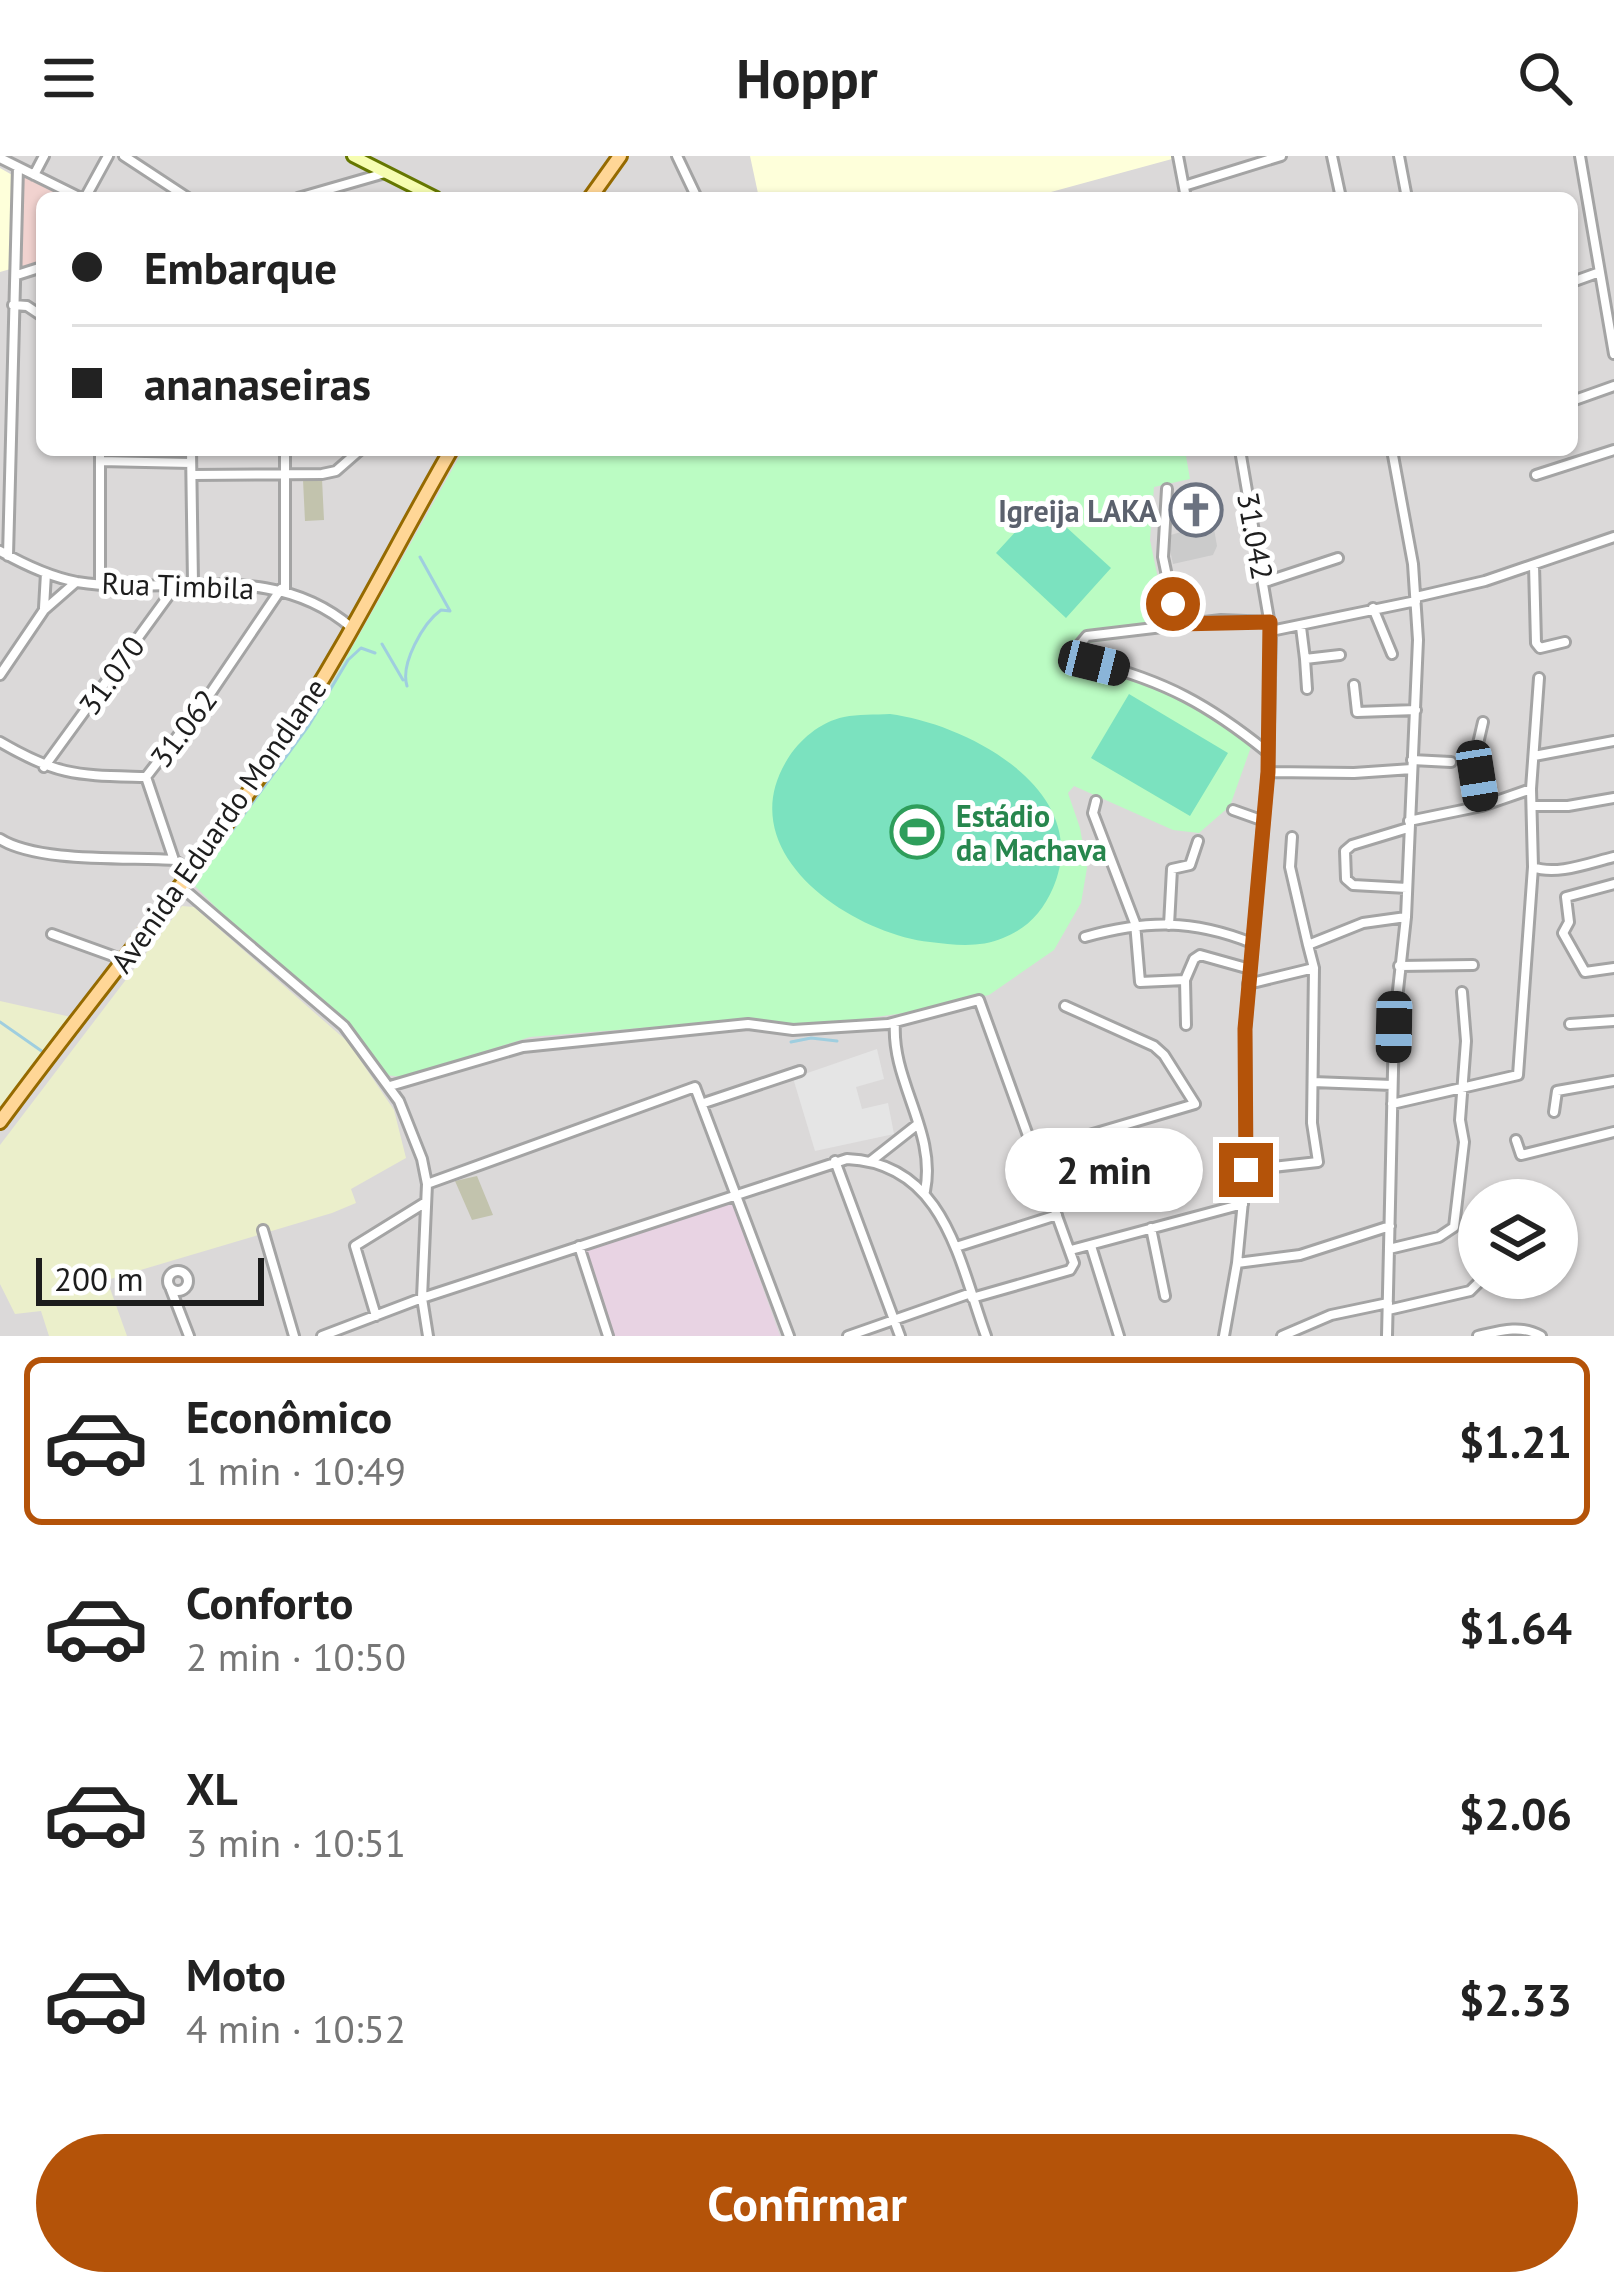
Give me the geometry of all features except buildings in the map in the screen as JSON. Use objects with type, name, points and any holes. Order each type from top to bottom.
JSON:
[{"type":"main road","points":[[594,192],[620,156]]},
{"type":"main road","name":"Avenida Eduardo Mondlane","points":[[0,1122],[270,761],[352,628],[448,456]]},
{"type":"street","points":[[34,175],[44,156]]},
{"type":"street","points":[[87,192],[108,156]]},
{"type":"street","points":[[124,156],[179,192]]},
{"type":"street","points":[[353,156],[425,192]]},
{"type":"street","points":[[677,156],[694,192]]},
{"type":"street","points":[[1178,156],[1185,192]]},
{"type":"street","points":[[1184,186],[1281,156]]},
{"type":"street","points":[[1332,156],[1340,192]]},
{"type":"street","points":[[1399,156],[1406,192]]},
{"type":"street","points":[[1580,156],[1614,354]]},
{"type":"street","points":[[0,158],[60,192]]},
{"type":"street","points":[[2,553],[10,451],[18,167]]},
{"type":"street","points":[[318,192],[386,172]]},
{"type":"street","points":[[409,192],[411,184]]},
{"type":"street","points":[[17,275],[36,269]]},
{"type":"street","points":[[1578,279],[1598,274]]},
{"type":"street","points":[[13,305],[36,312]]},
{"type":"street","points":[[1578,399],[1614,386]]},
{"type":"street","points":[[0,445],[10,451]]},
{"type":"street","points":[[1536,475],[1614,450]]},
{"type":"street","points":[[100,456],[100,583]]},
{"type":"street","points":[[191,456],[194,583]]},
{"type":"street","points":[[283,590],[285,456]]},
{"type":"street","points":[[192,475],[336,471],[352,456]]},
{"type":"street","name":"31.042","points":[[1224,1336],[1246,1170],[1248,984],[1268,772],[1271,627],[1241,456]]},
{"type":"street","points":[[1387,1336],[1392,1084],[1406,917],[1416,599],[1393,456]]},
{"type":"street","points":[[100,461],[191,463]]},
{"type":"street","points":[[1167,489],[1163,557],[1178,624]]},
{"type":"street","points":[[1266,751],[1210,707],[1162,682],[1094,663],[1077,648],[1088,636],[1178,624],[1301,627],[1416,599],[1614,537]]},
{"type":"street","name":"Rua Timbila","points":[[2,553],[76,582],[283,590],[322,604],[352,628]]},
{"type":"street","points":[[1264,582],[1338,559]]},
{"type":"street","points":[[1534,565],[1536,643],[1540,648],[1564,642]]},
{"type":"street","points":[[44,610],[46,573]]},
{"type":"street","points":[[0,675],[44,610],[76,582]]},
{"type":"street","name":"31.070","points":[[44,767],[178,583]]},
{"type":"street","name":"31.062","points":[[174,860],[146,778],[283,590]]},
{"type":"street","points":[[1373,608],[1392,654]]},
{"type":"street","points":[[1301,627],[1307,689]]},
{"type":"street","points":[[1305,659],[1340,655]]},
{"type":"street","points":[[1392,1104],[1518,1075],[1533,867],[1531,789],[1539,678]]},
{"type":"street","points":[[1354,685],[1357,712],[1415,710]]},
{"type":"street","points":[[1482,806],[1477,762],[1483,722]]},
{"type":"street","points":[[1534,756],[1614,741]]},
{"type":"street","points":[[0,742],[44,767],[65,773],[146,778]]},
{"type":"street","points":[[1268,772],[1354,773],[1450,762]]},
{"type":"street","points":[[1407,888],[1353,885],[1346,879],[1346,851],[1408,824],[1531,789]]},
{"type":"street","points":[[1532,806],[1614,798]]},
{"type":"street","points":[[1096,801],[1093,813],[1136,923],[1140,982],[1185,980]]},
{"type":"street","points":[[1233,810],[1264,821]]},
{"type":"street","points":[[1246,1170],[1317,1164],[1314,968],[1290,867],[1292,837]]},
{"type":"street","points":[[0,839],[49,853],[174,860],[190,871]]},
{"type":"street","points":[[1169,925],[1172,869],[1190,865],[1198,841]]},
{"type":"street","points":[[1533,867],[1565,869],[1614,857]]},
{"type":"street","points":[[1614,884],[1566,897],[1569,922],[1563,933],[1587,974],[1614,968]]},
{"type":"street","points":[[180,886],[344,1026],[390,1086],[412,1132],[427,1184],[422,1298],[428,1336]]},
{"type":"street","points":[[1308,945],[1363,922],[1406,917]]},
{"type":"street","points":[[1084,937],[1136,923],[1214,932],[1252,944]]},
{"type":"street","points":[[52,934],[124,960]]},
{"type":"street","points":[[1186,1025],[1185,980],[1196,956],[1250,969]]},
{"type":"street","points":[[1399,966],[1474,965]]},
{"type":"street","points":[[1248,984],[1314,968]]},
{"type":"street","points":[[1389,1249],[1439,1237],[1454,1227],[1464,1142],[1462,992]]},
{"type":"street","points":[[390,1086],[523,1047],[748,1024],[793,1030],[895,1023],[979,1000],[1074,1263],[1070,1270],[848,1336]]},
{"type":"street","points":[[1035,1151],[1196,1104],[1154,1046],[1065,1006]]},
{"type":"street","points":[[1570,1024],[1614,1021]]},
{"type":"street","points":[[895,1023],[894,1041],[930,1159],[925,1192]]},
{"type":"street","points":[[704,1103],[800,1071]]},
{"type":"street","points":[[1313,1082],[1392,1084]]},
{"type":"street","points":[[1554,1112],[1557,1090],[1614,1082]]},
{"type":"street","points":[[427,1184],[687,1087],[698,1089],[789,1336]]},
{"type":"street","points":[[871,1161],[918,1124]]},
{"type":"street","points":[[1516,1140],[1521,1155],[1614,1132]]},
{"type":"street","points":[[835,1161],[900,1336]]},
{"type":"street","points":[[322,1336],[422,1298],[835,1161],[871,1161],[925,1192],[956,1246],[986,1336]]},
{"type":"street","points":[[376,1316],[355,1246],[426,1202]]},
{"type":"street","points":[[1071,1250],[1243,1204]]},
{"type":"street","points":[[956,1246],[1057,1215]]},
{"type":"street","points":[[1237,1263],[1300,1255],[1390,1226]]},
{"type":"street","points":[[1151,1228],[1165,1296]]},
{"type":"street","points":[[263,1230],[294,1336]]},
{"type":"street","points":[[579,1246],[608,1336]]},
{"type":"street","points":[[1090,1246],[1119,1336]]},
{"type":"street","points":[[181,1311],[187,1279],[178,1271],[170,1275],[170,1287],[189,1336]]},
{"type":"street","points":[[170,1287],[185,1288]]},
{"type":"street","points":[[1282,1336],[1331,1315],[1458,1293]]},
{"type":"street","points":[[1478,1336],[1506,1329],[1534,1331],[1540,1336]]},
{"type":"shaded area","points":[[0,156],[1614,156],[1614,1336],[0,1336]]},
{"type":"shaded area","points":[[750,156],[1172,159],[1051,192],[758,192]]},
{"type":"shaded area","points":[[0,168],[14,176],[14,268],[0,272]]},
{"type":"shaded area","points":[[22,175],[62,192],[36,192],[36,266],[21,270]]},
{"type":"shaded area","points":[[322,479],[324,520],[305,521],[303,480]]},
{"type":"shaded area","points":[[1213,523],[1217,546],[1213,555],[1173,564],[1167,536]]},
{"type":"shaded area","points":[[182,906],[194,907],[348,1042],[394,1110],[406,1158],[351,1189],[356,1203],[332,1213],[107,1280],[127,1336],[49,1336],[41,1311],[15,1314],[0,1284],[0,1145]]},
{"type":"shaded area","points":[[0,1001],[71,1017],[0,1113]]},
{"type":"shaded area","points":[[877,1049],[884,1079],[856,1087],[862,1109],[888,1103],[894,1134],[815,1151],[793,1078]]},
{"type":"shaded area","points":[[477,1176],[493,1215],[472,1220],[455,1181]]},
{"type":"shaded area","points":[[731,1199],[780,1336],[613,1336],[583,1252]]},
{"type":"green space","points":[[460,456],[1186,456],[1190,479],[1154,487],[1150,540],[1169,632],[1089,643],[1085,664],[1180,698],[1252,744],[1230,806],[1199,833],[1173,830],[1074,786],[1068,793],[1087,868],[1081,903],[1054,950],[989,995],[792,1029],[739,1020],[530,1037],[402,1077],[386,1075],[344,1020],[256,948],[194,885],[308,726]]},
{"type":"green space","points":[[1041,504],[1111,568],[1066,618],[996,553]]},
{"type":"green space","points":[[1129,694],[1228,753],[1190,816],[1091,758]]},
{"type":"green space","name":"Estádio da Machava","points":[[890,714],[921,720],[986,748],[1016,768],[1040,793],[1056,821],[1061,853],[1053,888],[1020,930],[967,945],[899,935],[835,905],[786,856],[774,826],[774,794],[792,753],[811,733],[835,719]]},
{"type":"waterway","points":[[407,686],[407,667],[420,634],[441,610],[450,611],[420,557]]},
{"type":"waterway","points":[[382,644],[403,680]]},
{"type":"waterway","points":[[199,876],[309,725],[348,660],[361,648],[375,653]]},
{"type":"waterway","points":[[0,1022],[43,1052]]},
{"type":"waterway","points":[[791,1042],[837,1041]]},
{"type":"place","name":"Igreija LAKA","points":[[1196,510]]},
{"type":"place","name":"Estádio da Machava","points":[[917,832]]},
{"type":"route","points":[[1173,604],[1178,624],[1270,622],[1268,772],[1245,1029],[1246,1170]]}]
